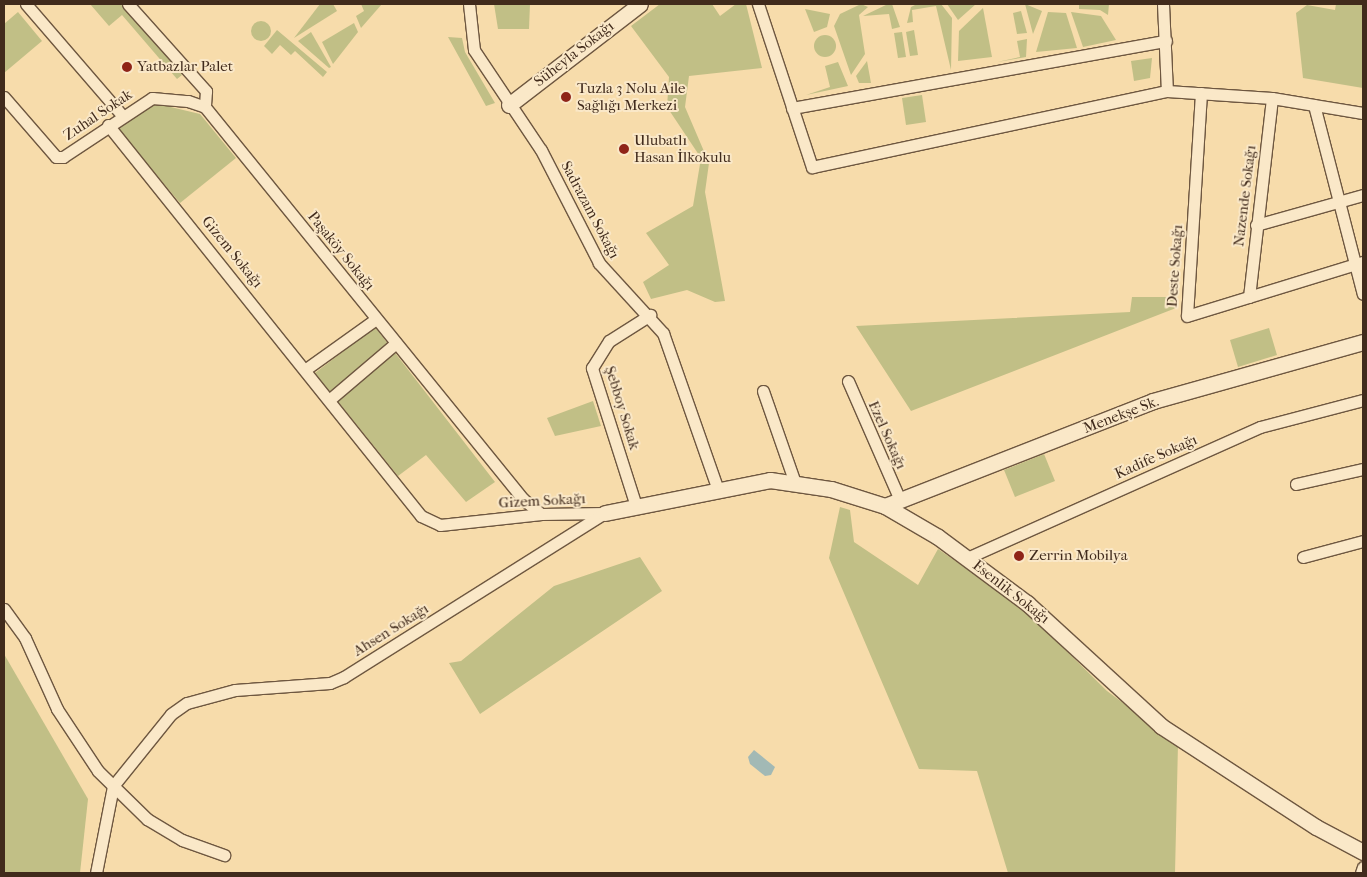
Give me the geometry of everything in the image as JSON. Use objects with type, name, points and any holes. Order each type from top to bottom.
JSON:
[{"type":"street","points":[[26,4],[121,114]]},
{"type":"street","name":"Paşaköy Sokağı","points":[[128,4],[206,91],[205,107],[523,500],[541,514]]},
{"type":"street","name":"Sadrazam Sokağı","points":[[469,4],[474,50],[509,105],[542,150],[599,263],[663,332],[684,384],[718,490]]},
{"type":"street","name":"Süheyla Sokağı","points":[[509,105],[640,4]]},
{"type":"street","points":[[758,4],[812,167],[1167,91],[1272,98],[1363,113]]},
{"type":"street","points":[[1163,4],[1167,91]]},
{"type":"street","points":[[792,108],[1166,41]]},
{"type":"street","name":"Deste Sokağı","points":[[1201,93],[1187,316],[1360,263]]},
{"type":"street","name":"Zuhal Sokak","points":[[4,97],[56,157],[63,157],[121,114],[152,98],[188,101],[205,107]]},
{"type":"street","name":"Nazende Sokağı","points":[[1249,297],[1272,98]]},
{"type":"street","points":[[1314,105],[1340,202],[1360,263],[1363,294]]},
{"type":"street","name":"Gizem Sokağı","points":[[108,125],[306,369],[421,516],[440,524],[541,514],[605,513]]},
{"type":"street","points":[[1256,225],[1363,194]]},
{"type":"street","name":"Şebboy Sokak","points":[[636,506],[592,368],[609,341],[650,316]]},
{"type":"street","points":[[306,369],[376,319]]},
{"type":"street","name":"Menekşe Sk.","points":[[885,506],[1153,401],[1363,342]]},
{"type":"street","points":[[329,400],[396,343]]},
{"type":"street","name":"Ezel Sokağı","points":[[848,381],[900,500]]},
{"type":"street","points":[[763,391],[795,483]]},
{"type":"street","name":"Kadife Sokağı","points":[[967,558],[1260,427],[1363,400]]},
{"type":"street","points":[[1296,484],[1363,469]]},
{"type":"street","name":"Esenlik Sokağı","points":[[605,513],[770,480],[795,483],[885,506],[967,558],[1027,602],[1161,726],[1316,827],[1363,852]]},
{"type":"street","name":"Ahsen Sokağı","points":[[113,786],[171,714],[188,702],[235,690],[330,683],[344,677],[605,513]]},
{"type":"street","points":[[1304,557],[1363,541]]},
{"type":"street","points":[[4,609],[26,638],[57,709],[98,772],[147,819],[182,840],[224,855]]},
{"type":"street","points":[[96,873],[113,786]]},
{"type":"street","points":[[1361,873],[1363,867]]},
{"type":"shaded area","points":[[90,4],[126,4],[182,75],[177,79],[122,15],[109,26]]},
{"type":"shaded area","points":[[320,4],[333,4],[337,11],[294,38]]},
{"type":"shaded area","points":[[361,4],[382,4],[361,28],[356,16],[364,11]]},
{"type":"shaded area","points":[[494,4],[530,4],[529,29],[498,29]]},
{"type":"shaded area","points":[[660,4],[712,4],[720,16],[736,4],[746,4],[762,68],[689,76],[685,107],[709,163],[705,192],[725,301],[715,302],[687,290],[651,299],[643,282],[669,265],[646,233],[693,206],[701,158],[667,107],[669,77],[631,26]]},
{"type":"shaded area","points":[[861,4],[868,7],[859,15],[865,54],[851,75],[834,26],[840,14]]},
{"type":"shaded area","points":[[888,4],[892,4],[900,27],[892,29],[889,14],[863,16]]},
{"type":"shaded area","points":[[917,4],[941,4],[952,18],[951,70],[936,6],[912,10],[913,22],[907,23],[911,7]]},
{"type":"shaded area","points":[[947,4],[976,4],[958,20]]},
{"type":"shaded area","points":[[1025,4],[1042,11],[1033,34]]},
{"type":"shaded area","points":[[1079,4],[1109,4],[1108,15],[1100,10],[1079,9]]},
{"type":"shaded area","points":[[1336,4],[1363,4],[1363,88],[1303,78],[1296,13],[1307,5],[1335,10]]},
{"type":"shaded area","points":[[983,8],[992,57],[958,61],[959,31]]},
{"type":"shaded area","points":[[805,9],[830,14],[827,27],[814,32]]},
{"type":"shaded area","points":[[1021,11],[1027,33],[1017,34],[1013,13]]},
{"type":"shaded area","points":[[18,12],[42,41],[4,73],[4,24]]},
{"type":"shaded area","points":[[1048,12],[1066,13],[1077,48],[1036,52]]},
{"type":"shaded area","points":[[1071,12],[1101,16],[1116,40],[1083,47]]},
{"type":"shaded area","points":[[261,21],[268,24],[271,31],[268,38],[261,41],[254,38],[251,31],[254,24]]},
{"type":"shaded area","points":[[354,23],[358,32],[333,64],[322,42]]},
{"type":"shaded area","points":[[277,30],[327,72],[323,77],[295,51],[291,55],[280,45],[272,54],[264,46]]},
{"type":"shaded area","points":[[914,30],[918,55],[910,56],[906,32]]},
{"type":"shaded area","points":[[311,32],[331,67],[329,68],[298,41]]},
{"type":"shaded area","points":[[902,32],[906,57],[898,58],[894,33]]},
{"type":"shaded area","points":[[825,35],[833,38],[836,46],[833,54],[825,57],[817,54],[814,46],[817,38]]},
{"type":"shaded area","points":[[448,37],[462,38],[465,52],[495,103],[486,106]]},
{"type":"shaded area","points":[[1027,39],[1026,57],[997,62],[1020,57],[1017,41]]},
{"type":"shaded area","points":[[1152,58],[1150,78],[1134,81],[1131,61]]},
{"type":"shaded area","points":[[867,61],[871,83],[859,83],[856,76]]},
{"type":"shaded area","points":[[838,62],[848,86],[806,95],[830,87],[825,66]]},
{"type":"shaded area","points":[[922,95],[926,122],[906,125],[902,98]]},
{"type":"shaded area","points":[[154,103],[200,114],[236,158],[180,203],[117,128]]},
{"type":"shaded area","points":[[1132,297],[1177,297],[1176,308],[911,411],[856,326],[1130,312]]},
{"type":"shaded area","points":[[375,327],[495,482],[466,502],[426,455],[398,476],[315,373]]},
{"type":"shaded area","points":[[1269,328],[1277,355],[1238,367],[1230,340]]},
{"type":"shaded area","points":[[593,401],[601,426],[555,436],[547,418]]},
{"type":"shaded area","points":[[1044,454],[1055,481],[1015,497],[1004,470]]},
{"type":"shaded area","points":[[840,507],[850,510],[854,542],[918,585],[938,549],[1021,606],[1107,691],[1178,744],[1175,873],[1008,873],[977,771],[919,769],[829,558]]},
{"type":"shaded area","points":[[640,557],[662,591],[480,714],[449,663],[461,661],[554,586]]},
{"type":"shaded area","points":[[4,654],[88,799],[80,873],[4,873]]},
{"type":"water","points":[[754,750],[775,767],[771,775],[765,776],[750,764],[748,757]]},
{"type":"place","name":"Yatbazlar Palet","points":[[127,67]]},
{"type":"place","name":"Tuzla 3 Nolu Aile Sağlığı Merkezi","points":[[566,97]]},
{"type":"place","name":"Ulubatlı Hasan İlkokulu","points":[[624,149]]},
{"type":"place","name":"Zerrin Mobilya","points":[[1019,556]]}]
